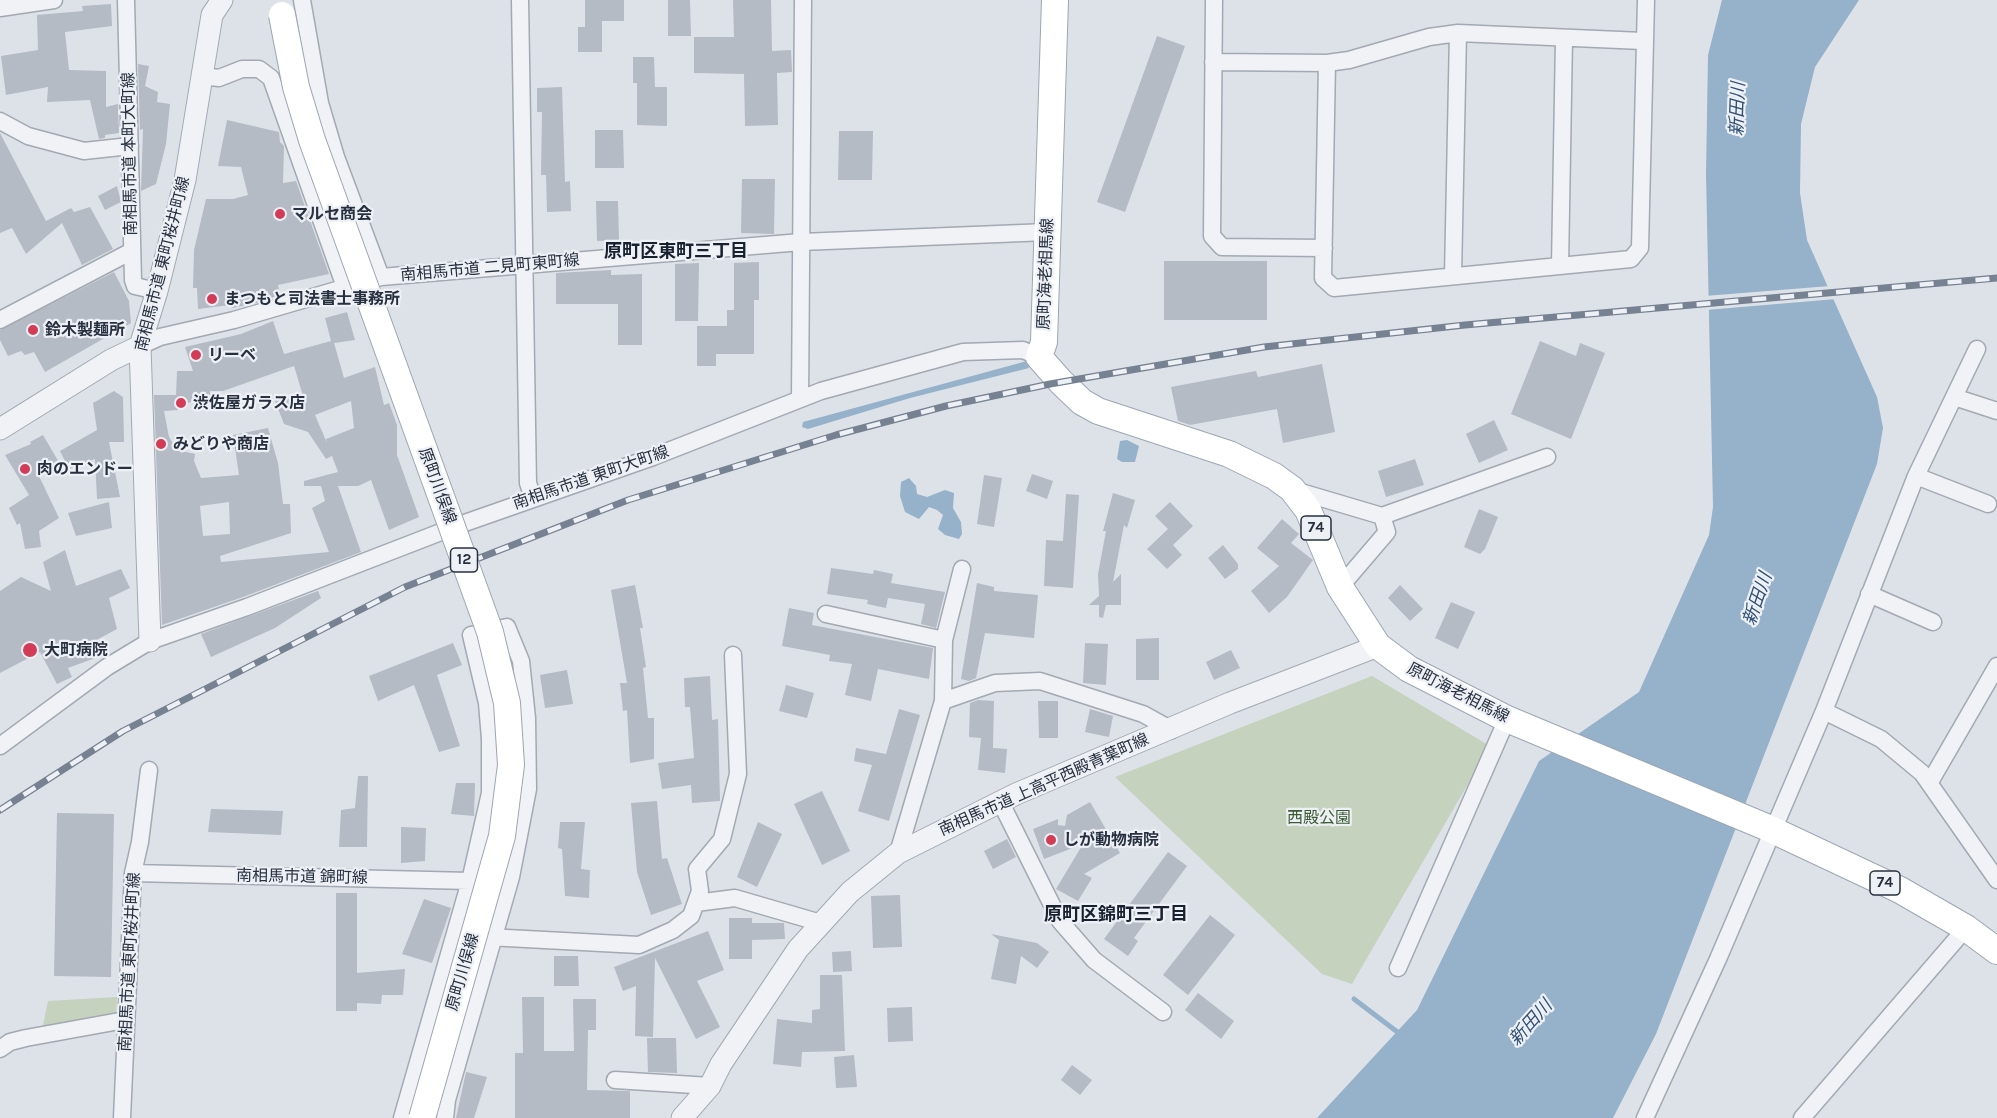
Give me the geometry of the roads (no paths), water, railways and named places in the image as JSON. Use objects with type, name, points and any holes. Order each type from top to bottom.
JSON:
[{"type":"main road","name":"原町海老相馬線","points":[[1055,0],[1044,342],[1039,357],[1068,389],[1082,402],[1098,411],[1229,454],[1254,465],[1292,489],[1308,510],[1340,587],[1378,646],[1409,669],[1512,721],[1770,829],[1900,890],[1966,928],[1997,951]]},
{"type":"main road","name":"原町川俣線","points":[[288,5],[296,87],[312,140],[490,632],[507,703],[511,765],[502,836],[422,1118]]},
{"type":"street","points":[[0,8],[54,0]]},
{"type":"street","name":"南相馬市道 本町大町線","points":[[126,0],[132,251],[135,285],[157,291]]},
{"type":"street","name":"南相馬市道 東町桜井町線","points":[[150,641],[140,346],[157,291],[185,180],[212,15],[222,0]]},
{"type":"street","points":[[520,0],[528,483],[533,498]]},
{"type":"street","points":[[800,399],[803,0]]},
{"type":"street","points":[[1214,0],[1212,236],[1221,247],[1324,248]]},
{"type":"street","points":[[1327,63],[1323,278],[1334,288],[1631,259],[1640,248],[1643,41],[1646,0]]},
{"type":"street","points":[[288,5],[336,157],[363,282]]},
{"type":"street","points":[[1213,62],[1327,63],[1348,60],[1429,37],[1458,33],[1643,41]]},
{"type":"street","points":[[1453,276],[1458,33]]},
{"type":"street","points":[[1560,266],[1564,38]]},
{"type":"street","points":[[202,76],[219,78],[243,69],[259,69],[271,78],[363,282],[452,527]]},
{"type":"street","points":[[0,121],[28,136],[84,151],[130,146]]},
{"type":"street","name":"南相馬市道 二見町東町線","points":[[0,429],[111,360],[160,337],[234,320],[363,282],[524,264],[801,242],[1047,232]]},
{"type":"street","points":[[0,320],[132,251]]},
{"type":"street","name":"南相馬市道 東町大町線","points":[[0,746],[107,667],[150,641],[247,607],[452,527],[653,457],[800,399],[963,352],[1008,349],[1023,350],[1039,357]]},
{"type":"street","points":[[1646,1118],[1770,829],[1824,711],[1916,476],[1977,349]]},
{"type":"street","points":[[1954,397],[1997,411]]},
{"type":"street","points":[[1292,489],[1382,516],[1547,457]]},
{"type":"street","points":[[1916,476],[1988,504]]},
{"type":"street","points":[[1340,587],[1387,532],[1382,516]]},
{"type":"street","points":[[898,853],[943,701],[944,640],[962,568]]},
{"type":"street","points":[[1869,594],[1933,622]]},
{"type":"street","points":[[826,614],[944,640]]},
{"type":"street","points":[[402,1118],[457,936],[490,793],[487,703],[471,635],[507,627],[521,661],[527,718],[528,789],[522,829],[447,1100],[445,1118]]},
{"type":"street","name":"南相馬市道 上高平西殿青葉町線","points":[[682,1118],[710,1086],[726,1056],[798,949],[850,892],[898,853],[1016,794],[1172,730],[1230,703],[1378,646]]},
{"type":"street","points":[[492,937],[639,945],[673,930],[691,916],[700,891],[697,869],[722,839],[738,774],[733,655]]},
{"type":"street","points":[[1929,782],[1997,666]]},
{"type":"street","points":[[943,701],[995,683],[1040,681],[1143,714],[1172,730]]},
{"type":"street","points":[[1824,711],[1860,727],[1895,748],[1929,782],[1997,880]]},
{"type":"street","points":[[1398,968],[1512,721]]},
{"type":"street","name":"南相馬市道 東町桜井町線","points":[[122,1118],[133,873],[140,842],[148,770]]},
{"type":"street","points":[[1001,803],[1060,921],[1094,960],[1163,1012]]},
{"type":"street","name":"南相馬市道 錦町線","points":[[133,873],[470,881]]},
{"type":"street","points":[[696,903],[735,898],[821,923]]},
{"type":"street","points":[[1802,1118],[1966,928]]},
{"type":"street","points":[[0,1049],[10,1042],[26,1038],[125,1020]]},
{"type":"street","points":[[615,1080],[710,1086]]},
{"type":"water","name":"新田川","points":[[1722,0],[1859,0],[1815,67],[1801,124],[1800,193],[1807,240],[1877,397],[1883,428],[1877,464],[1656,1034],[1613,1118],[1317,1118],[1417,1010],[1539,761],[1639,692],[1709,535],[1713,507],[1706,174],[1708,55]]},
{"type":"water","points":[[1027,361],[1029,368],[910,398],[808,429],[802,427],[803,422]]},
{"type":"water","points":[[1127,440],[1139,446],[1135,462],[1122,462],[1117,459],[1120,441]]},
{"type":"water","points":[[909,478],[916,486],[917,494],[927,497],[945,490],[954,493],[953,508],[961,522],[962,534],[959,539],[945,535],[938,529],[943,515],[937,510],[929,507],[919,519],[905,512],[900,496],[901,482]]},
{"type":"waterway","points":[[1354,999],[1400,1034]]},
{"type":"railway","points":[[0,810],[123,731],[405,587],[628,500],[836,435],[946,406],[1050,384],[1264,347],[1465,325],[1997,278]]},
{"type":"place","name":"マルセ商会","points":[[280,214]]},
{"type":"place","name":"まつもと司法書士事務所","points":[[212,299]]},
{"type":"place","name":"鈴木製麺所","points":[[33,330]]},
{"type":"place","name":"リーベ","points":[[196,355]]},
{"type":"place","name":"渋佐屋ガラス店","points":[[181,403]]},
{"type":"place","name":"みどりや商店","points":[[161,444]]},
{"type":"place","name":"肉のエンドー","points":[[25,469]]},
{"type":"place","name":"大町病院","points":[[30,650]]},
{"type":"place","name":"しが動物病院","points":[[1051,840]]},
{"type":"district","name":"原町区東町三丁目","points":[[676,252]]},
{"type":"district","name":"原町区錦町三丁目","points":[[1116,915]]},
{"type":"park label","name":"西殿公園","points":[[1319,818]]}]
